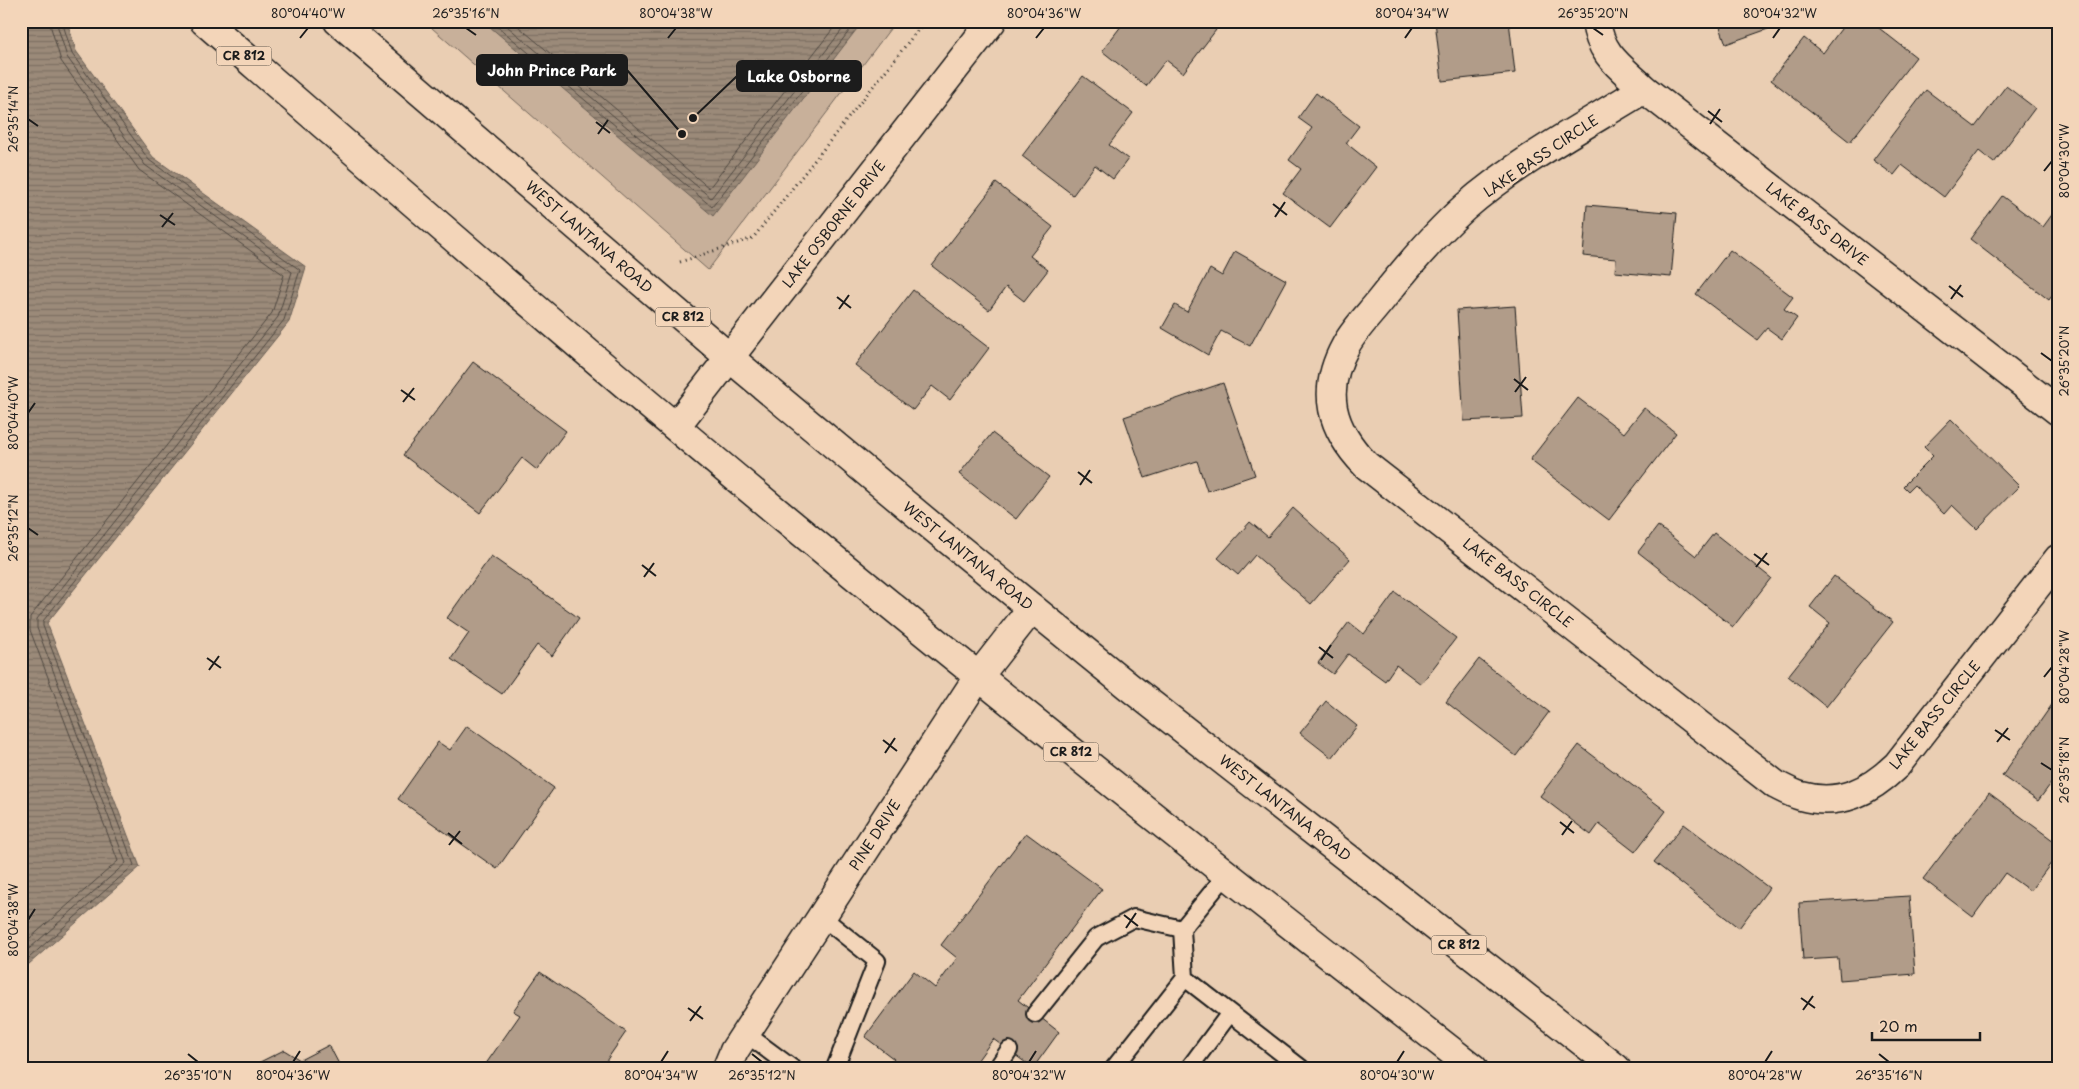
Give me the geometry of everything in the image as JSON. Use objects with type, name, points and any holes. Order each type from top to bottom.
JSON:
[{"type":"main road","name":"CR 812","points":[[204,21],[472,253],[780,514],[978,677],[1226,875],[1473,1068]]},
{"type":"main road","name":"WEST LANTANA ROAD","points":[[338,21],[730,358],[1032,608],[1136,692],[1616,1068]]},
{"type":"main road","name":"LAKE OSBORNE DRIVE","points":[[676,426],[992,21]]},
{"type":"main road","name":"LAKE BASS DRIVE","points":[[1596,21],[1598,35],[1609,58],[1644,89],[2058,411]]},
{"type":"main road","name":"LAKE BASS CIRCLE","points":[[1644,89],[1516,169],[1465,208],[1414,258],[1346,344],[1335,369],[1331,396],[1336,423],[1349,447],[1374,471],[1776,785],[1801,796],[1828,800],[1855,795],[1880,782],[1897,765],[2058,559]]},
{"type":"main road","name":"PINE DRIVE","points":[[727,1068],[734,1051],[978,677],[1032,608]]},
{"type":"lane","points":[[1114,1068],[1185,978],[1182,929],[1226,875]]},
{"type":"lane","points":[[822,917],[878,961],[835,1068]]},
{"type":"lane","points":[[1035,1014],[1096,938],[1134,918],[1182,929]]},
{"type":"lane","points":[[1185,978],[1300,1068]]},
{"type":"lane","points":[[1189,1068],[1230,1013]]},
{"type":"lane","points":[[746,1033],[792,1068]]},
{"type":"lane","points":[[997,1068],[1008,1050]]},
{"type":"path","points":[[680,262],[753,238],[924,21]]},
{"type":"shaded area","points":[[424,21],[896,21],[708,270]]},
{"type":"water","points":[[21,21],[67,21],[76,51],[153,157],[306,267],[289,322],[47,623],[140,867],[21,971]]},
{"type":"water","points":[[483,21],[863,21],[713,216]]},
{"type":"building","points":[[1125,21],[1205,21],[1216,30],[1183,73],[1166,60],[1146,86],[1102,51]]},
{"type":"building","points":[[1435,21],[1509,21],[1515,73],[1442,81]]},
{"type":"building","points":[[1718,21],[1765,21],[1768,29],[1726,44]]},
{"type":"building","points":[[1847,21],[1870,21],[1916,57],[1850,142],[1771,80],[1804,38],[1823,53]]},
{"type":"building","points":[[1083,76],[1133,113],[1109,145],[1128,159],[1113,179],[1095,165],[1073,195],[1022,156]]},
{"type":"building","points":[[2006,86],[2035,108],[1994,163],[1979,151],[1944,197],[1902,165],[1894,175],[1873,160],[1926,90],[1975,127]]},
{"type":"building","points":[[1316,93],[1359,126],[1346,143],[1376,167],[1330,228],[1283,193],[1301,169],[1289,160],[1312,128],[1298,118]]},
{"type":"building","points":[[996,183],[1053,227],[1030,256],[1048,270],[1024,301],[1006,287],[989,310],[932,266]]},
{"type":"building","points":[[2002,196],[2043,227],[2054,212],[2058,214],[2058,287],[2049,300],[1970,239]]},
{"type":"building","points":[[1587,205],[1677,213],[1671,277],[1615,272],[1616,259],[1583,256]]},
{"type":"building","points":[[1730,250],[1793,297],[1784,309],[1797,318],[1782,339],[1767,328],[1757,340],[1696,294]]},
{"type":"building","points":[[1235,251],[1286,280],[1250,346],[1221,331],[1208,355],[1162,328],[1175,305],[1187,312],[1210,269],[1222,276]]},
{"type":"building","points":[[913,290],[989,348],[950,400],[932,386],[913,410],[855,365]]},
{"type":"building","points":[[1515,306],[1523,418],[1464,421],[1457,310]]},
{"type":"building","points":[[473,362],[566,431],[537,470],[522,458],[480,513],[403,455]]},
{"type":"building","points":[[1223,383],[1255,475],[1207,491],[1197,461],[1145,478],[1124,417]]},
{"type":"building","points":[[1578,398],[1624,433],[1644,408],[1676,433],[1609,520],[1530,460]]},
{"type":"building","points":[[1951,419],[2019,486],[1977,529],[1952,505],[1944,514],[1914,485],[1908,491],[1903,486],[1933,456],[1924,447]]},
{"type":"building","points":[[992,433],[1049,477],[1016,519],[959,474]]},
{"type":"building","points":[[1293,508],[1350,559],[1311,604],[1255,555],[1238,575],[1218,558],[1250,522],[1268,537]]},
{"type":"building","points":[[1658,526],[1696,556],[1714,533],[1771,578],[1733,627],[1638,552]]},
{"type":"building","points":[[491,556],[579,618],[552,656],[537,645],[502,694],[451,659],[469,633],[447,618]]},
{"type":"building","points":[[1834,576],[1893,622],[1826,707],[1788,676],[1830,623],[1810,607]]},
{"type":"building","points":[[1395,592],[1456,638],[1421,684],[1396,665],[1385,681],[1348,654],[1333,674],[1318,663],[1349,622],[1364,634]]},
{"type":"building","points":[[1479,659],[1549,712],[1516,756],[1446,702]]},
{"type":"building","points":[[2058,696],[2058,774],[2038,801],[2002,776]]},
{"type":"building","points":[[1326,701],[1357,726],[1332,758],[1300,733]]},
{"type":"building","points":[[467,726],[554,788],[497,869],[398,799],[438,742],[450,750]]},
{"type":"building","points":[[1579,745],[1666,811],[1635,852],[1599,824],[1591,835],[1540,796]]},
{"type":"building","points":[[1989,793],[2058,844],[2058,854],[2030,891],[2005,873],[1973,917],[1923,879]]},
{"type":"building","points":[[1684,824],[1769,888],[1739,928],[1654,862]]},
{"type":"building","points":[[1026,833],[1102,889],[1018,1000],[1059,1032],[1033,1068],[993,1039],[972,1068],[887,1068],[894,1059],[865,1037],[914,971],[935,988],[957,958],[941,945]]},
{"type":"building","points":[[1909,896],[1915,974],[1840,980],[1838,958],[1803,960],[1799,903]]},
{"type":"building","points":[[540,972],[626,1032],[604,1064],[609,1068],[483,1068],[520,1015],[513,1011]]},
{"type":"building","points":[[329,1045],[341,1068],[255,1068],[258,1063],[284,1050],[300,1060]]},
{"type":"place","name":"Lake Osborne","points":[[693,118]]},
{"type":"place","name":"John Prince Park","points":[[682,134]]}]
